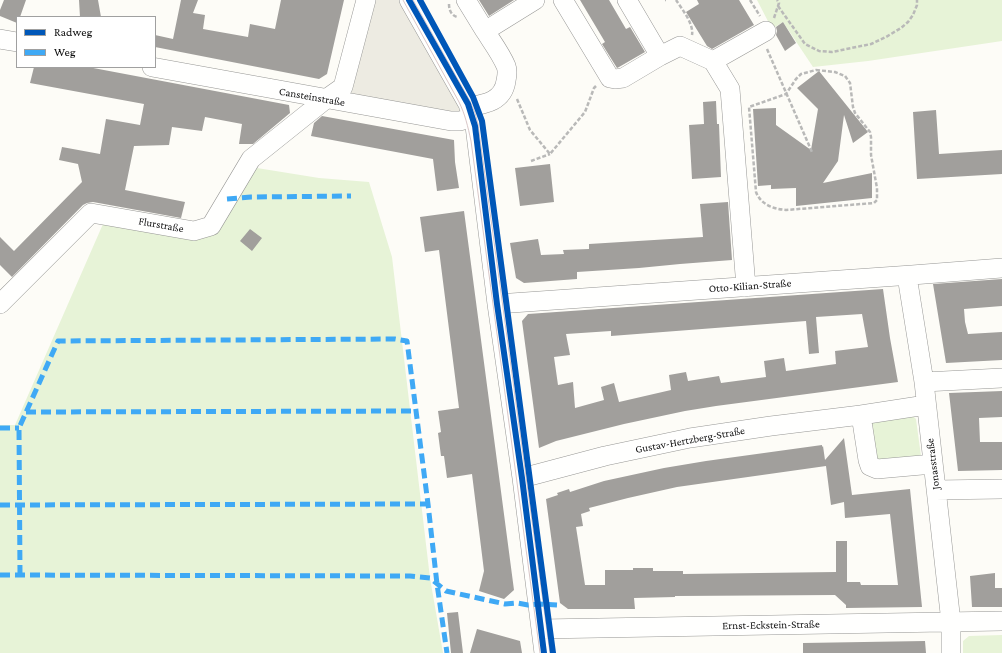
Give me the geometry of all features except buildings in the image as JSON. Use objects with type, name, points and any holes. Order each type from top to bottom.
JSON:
[{"type":"street","points":[[326,99],[343,87],[366,0]]},
{"type":"street","points":[[409,0],[471,112],[475,126],[497,304],[522,478],[544,653]]},
{"type":"street","points":[[466,0],[505,65],[507,73],[506,85]]},
{"type":"street","points":[[485,31],[535,0]]},
{"type":"street","points":[[563,0],[610,78],[623,78],[680,46],[714,61],[730,89],[746,287]]},
{"type":"street","points":[[627,0],[660,56]]},
{"type":"street","points":[[714,61],[763,28]]},
{"type":"street","points":[[0,39],[16,42]]},
{"type":"street","name":"Cansteinstraße","points":[[156,68],[451,121],[460,121],[471,112],[493,100],[500,94],[506,85]]},
{"type":"street","name":"Flurstraße","points":[[4,293],[91,213],[194,230],[211,226],[251,159],[326,99]]},
{"type":"street","name":"Otto-Kilian-Straße","points":[[497,304],[907,276],[1002,268]]},
{"type":"street","name":"Jonasstraße","points":[[907,276],[924,382],[951,622],[951,653]]},
{"type":"street","points":[[924,382],[1002,378]]},
{"type":"street","name":"Gustav-Hertzberg-Straße","points":[[522,478],[605,456],[690,438],[926,405]]},
{"type":"street","points":[[862,415],[870,466],[877,469],[933,464]]},
{"type":"street","points":[[936,490],[1002,489]]},
{"type":"street","name":"Ernst-Eckstein-Straße","points":[[541,629],[1002,621]]},
{"type":"path","points":[[676,0],[693,30],[690,50]]},
{"type":"path","points":[[750,0],[763,28],[786,94],[812,152]]},
{"type":"path","points":[[778,6],[805,44],[819,51],[832,52],[871,44],[901,28],[913,15],[917,5],[917,0]]},
{"type":"path","points":[[816,70],[835,72],[845,76],[850,83],[855,113],[870,132],[872,137],[871,155],[877,188],[877,200],[874,203],[780,210],[769,206],[760,200],[756,192],[749,107],[786,94],[801,74],[810,71],[816,70]]},
{"type":"path","points":[[531,161],[550,154],[585,112],[594,88],[608,75]]},
{"type":"path","points":[[506,85],[513,91],[530,130],[550,154]]},
{"type":"green space","points":[[757,0],[1002,0],[1002,41],[868,61],[813,67],[783,22],[772,29]]},
{"type":"green space","points":[[257,168],[319,178],[369,182],[392,257],[430,578],[443,653],[0,653],[0,425],[15,425],[103,224],[213,233]]},
{"type":"green space","points":[[913,416],[916,419],[921,456],[877,464],[868,421]]},
{"type":"green space","points":[[1002,635],[1002,653],[963,653],[963,641],[969,636]]},
{"type":"shaded area","points":[[366,0],[409,0],[473,117],[326,99],[343,87]]},
{"type":"tram line","points":[[403,0],[459,102],[465,116],[471,141],[540,653]]},
{"type":"tram line","points":[[413,0],[470,101],[478,124],[550,653]]},
{"type":"marked path","points":[[227,199],[251,197],[351,196]]},
{"type":"marked path","points":[[20,575],[19,428],[58,341],[395,339],[407,341],[447,653]]},
{"type":"marked path","points":[[26,412],[416,411]]},
{"type":"marked path","points":[[0,428],[19,428]]},
{"type":"marked path","points":[[0,505],[428,504]]},
{"type":"marked path","points":[[0,575],[410,576],[430,578],[446,591],[505,604],[517,603],[528,605],[557,605]]},
{"type":"cycle path","points":[[409,0],[468,104],[475,126],[497,304],[522,478],[544,653]]},
{"type":"cycle path","points":[[420,0],[473,97],[482,121],[553,653]]}]
